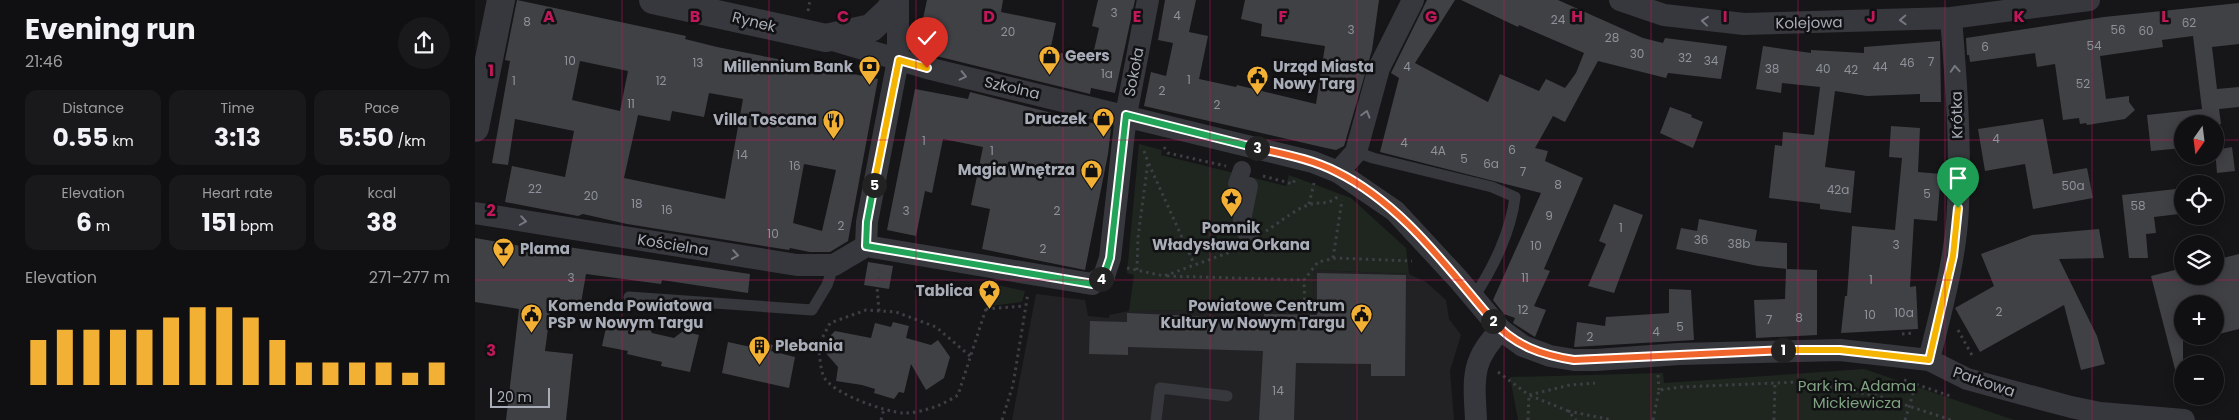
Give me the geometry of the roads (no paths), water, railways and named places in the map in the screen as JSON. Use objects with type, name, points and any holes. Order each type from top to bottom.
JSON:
[{"type":"street","points":[[475,128],[501,0]]},
{"type":"street","name":"Rynek","points":[[653,0],[826,38],[899,60],[896,0]]},
{"type":"street","name":"Rynek","points":[[826,38],[871,28],[896,0]]},
{"type":"street","name":"Sokoła","points":[[1126,115],[1148,0]]},
{"type":"street","points":[[1338,172],[1356,152],[1379,68],[1413,0]]},
{"type":"street","name":"Kolejowa","points":[[1620,0],[1664,14],[1745,24],[1951,18],[2089,0]]},
{"type":"street","name":"Krótka","points":[[1929,360],[1953,256],[1958,208],[1956,89],[1951,18]]},
{"type":"street","points":[[866,246],[867,222],[899,60]]},
{"type":"street","name":"Szkolna","points":[[899,60],[1313,162],[1338,172]]},
{"type":"street","points":[[834,265],[866,246],[1093,284],[1104,276],[1110,258],[1126,115]]},
{"type":"street","points":[[1242,170],[1237,184],[1249,186],[1241,225],[1251,240]]},
{"type":"street","name":"Parkowa","points":[[1338,172],[1395,211],[1501,330],[1523,346],[1550,356],[1574,360],[1831,350],[1929,360],[1967,380],[2025,396],[2100,413],[2185,420]]},
{"type":"street","name":"Kościelna","points":[[475,213],[797,265],[834,265]]},
{"type":"street","points":[[1477,420],[1474,376],[1480,356],[1490,341],[1501,330]]},
{"type":"lane","points":[[1356,152],[1373,158],[1492,187],[1515,197],[1512,218],[1483,283],[1473,298]]},
{"type":"lane","points":[[629,297],[812,310],[827,285],[834,265]]},
{"type":"lane","points":[[1156,420],[1160,388],[1227,396]]},
{"type":"place","name":"Geers","points":[[1049,75]]},
{"type":"place","name":"Millennium Bank","points":[[869,86]]},
{"type":"place","name":"Urząd Miasta Nowy Targ","points":[[1257,95]]},
{"type":"place","name":"Druczek","points":[[1103,138]]},
{"type":"place","name":"Villa Toscana","points":[[833,139]]},
{"type":"place","name":"Magia Wnętrza","points":[[1091,189]]},
{"type":"place","name":"Pomnik Władysława Orkana","points":[[1231,218]]},
{"type":"place","name":"Plama","points":[[504,268]]},
{"type":"place","name":"Tablica","points":[[989,310]]},
{"type":"place","name":"Komenda Powiatowa PSP w Nowym Targu","points":[[532,334]]},
{"type":"place","name":"Powiatowe Centrum Kultury w Nowym Targu","points":[[1361,334]]},
{"type":"place","name":"Plebania","points":[[759,365]]},
{"type":"park label","name":"Park im. Adama Mickiewicza","points":[[1857,394]]}]
